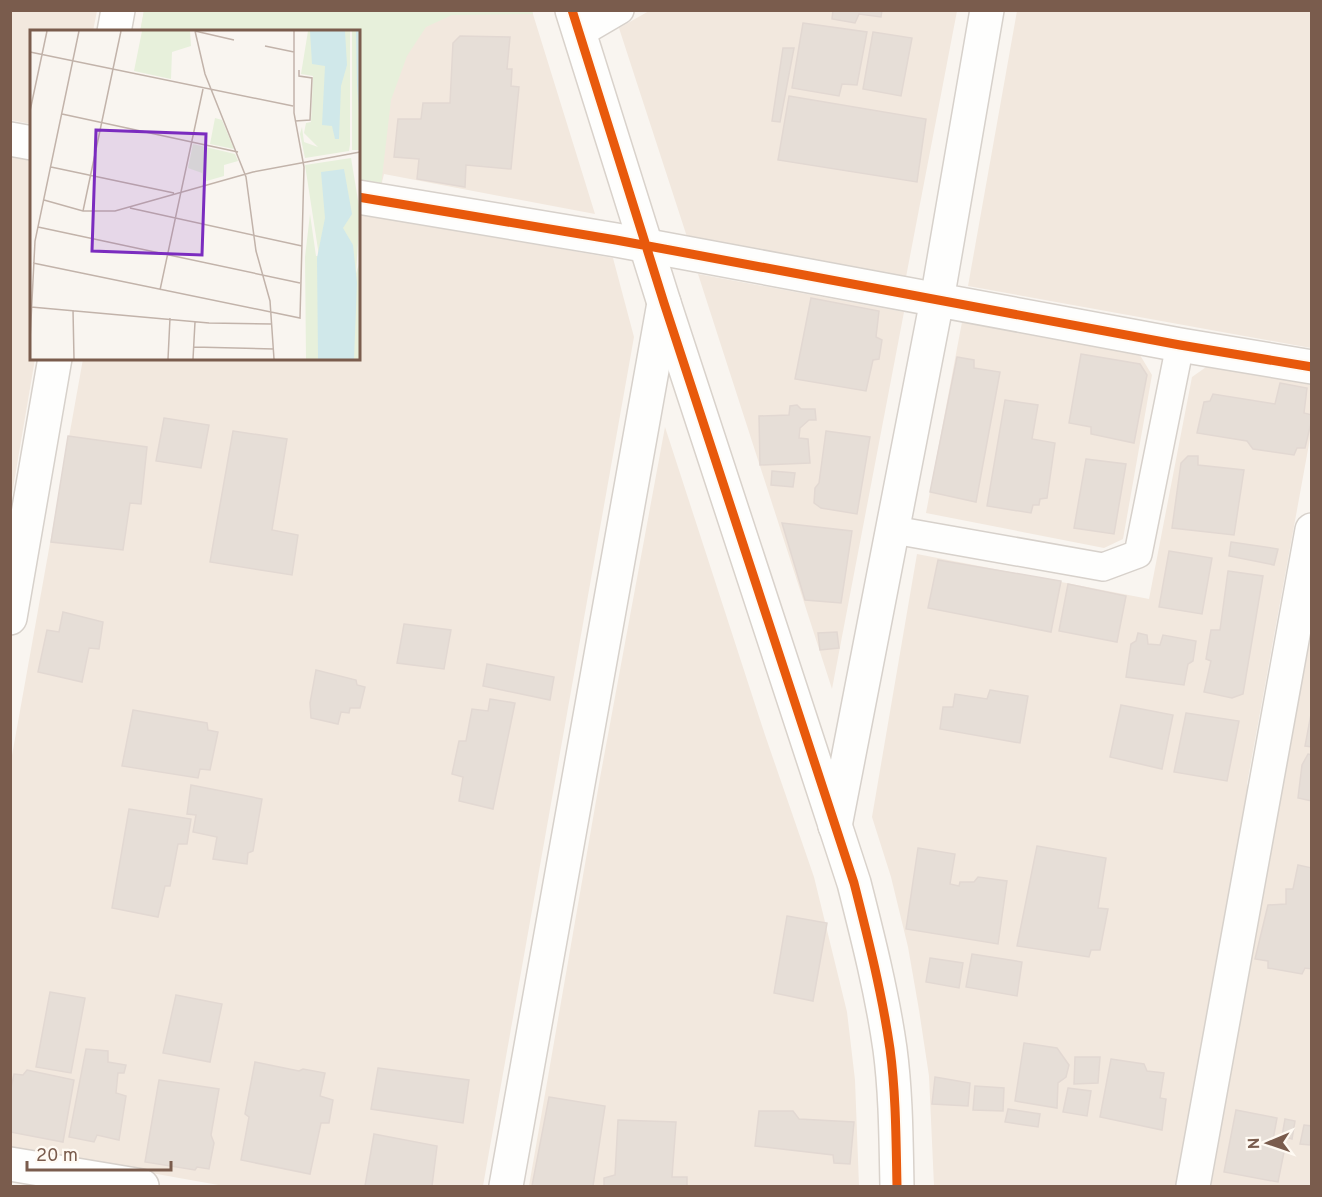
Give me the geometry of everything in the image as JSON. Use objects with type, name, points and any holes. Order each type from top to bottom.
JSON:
[{"type":"street","points":[[114,30],[118,10]]},
{"type":"street","points":[[835,826],[937,300],[987,10]]},
{"type":"street","points":[[575,22],[664,303],[854,883],[875,966],[890,1050],[896,1128],[897,1186]]},
{"type":"street","points":[[10,139],[30,142]]},
{"type":"street","points":[[360,197],[646,245],[1180,345],[1311,367]]},
{"type":"street","points":[[506,1186],[664,303]]},
{"type":"street","points":[[10,618],[56,360]]},
{"type":"street","points":[[1193,1186],[1311,530]]},
{"type":"street","points":[[10,1164],[142,1186]]},
{"type":"lane","points":[[575,22],[620,10]]},
{"type":"lane","points":[[894,530],[1103,567],[1138,554],[1180,345]]},
{"type":"shaded area","points":[[10,11],[97,11],[93,30],[30,30],[30,124],[11,120]]},
{"type":"shaded area","points":[[144,11],[532,11],[595,214],[384,174],[381,186],[360,45],[360,30],[140,30]]},
{"type":"shaded area","points":[[649,11],[957,11],[906,277],[688,240],[619,28]]},
{"type":"shaded area","points":[[1017,11],[1311,11],[1311,348],[968,286]]},
{"type":"shaded area","points":[[10,152],[30,156],[30,360],[35,360],[11,500]]},
{"type":"shaded area","points":[[360,213],[613,258],[634,337],[483,1186],[224,1186],[11,1148],[11,761],[83,360],[360,360]]},
{"type":"shaded area","points":[[698,274],[904,312],[832,689]]},
{"type":"shaded area","points":[[962,322],[1140,355],[1152,375],[1123,539],[1104,548],[926,513]]},
{"type":"shaded area","points":[[1209,365],[1311,385],[1311,433],[1247,784],[1251,795],[1179,1186],[934,1186],[929,1076],[919,1010],[908,947],[891,877],[872,817],[917,554],[1149,599],[1192,377]]},
{"type":"shaded area","points":[[665,427],[765,735],[814,877],[847,1012],[855,1080],[859,1186],[529,1186],[600,778]]},
{"type":"shaded area","points":[[1311,619],[1311,1186],[1211,1186]]},
{"type":"green space","points":[[144,10],[532,10],[533,14],[452,15],[426,27],[407,56],[391,100],[381,186],[360,182],[360,30],[140,30]]},
{"type":"building","points":[[833,10],[882,10],[881,17],[859,14],[855,23],[832,19]]},
{"type":"building","points":[[803,23],[867,32],[857,85],[842,84],[839,96],[792,88]]},
{"type":"building","points":[[873,32],[912,38],[901,96],[863,89]]},
{"type":"building","points":[[460,36],[510,37],[507,69],[512,69],[511,86],[519,87],[511,169],[466,165],[465,187],[417,179],[419,159],[394,157],[398,119],[421,119],[423,103],[450,103],[453,43]]},
{"type":"building","points":[[783,48],[794,48],[780,122],[772,121]]},
{"type":"building","points":[[789,96],[926,119],[917,182],[778,160]]},
{"type":"building","points":[[811,298],[879,311],[876,337],[882,340],[879,359],[873,360],[866,391],[795,379]]},
{"type":"building","points":[[1081,354],[1140,364],[1147,375],[1134,443],[1091,434],[1091,427],[1069,423]]},
{"type":"building","points":[[957,357],[974,360],[974,368],[1000,372],[976,502],[930,492]]},
{"type":"building","points":[[1280,383],[1307,388],[1304,413],[1312,415],[1312,419],[1305,448],[1297,448],[1294,455],[1253,449],[1247,441],[1197,433],[1204,402],[1210,401],[1213,394],[1275,404]]},
{"type":"building","points":[[1005,400],[1038,405],[1032,439],[1055,443],[1047,498],[1040,499],[1039,505],[1033,505],[1031,513],[987,506]]},
{"type":"building","points":[[797,405],[801,409],[815,409],[816,420],[809,420],[800,428],[799,438],[808,439],[810,463],[760,465],[759,416],[789,415],[790,406]]},
{"type":"building","points":[[164,418],[209,425],[201,468],[156,461]]},
{"type":"building","points":[[233,431],[287,439],[272,530],[298,535],[292,575],[210,562]]},
{"type":"building","points":[[826,431],[870,437],[857,514],[821,508],[814,503]]},
{"type":"building","points":[[68,436],[147,447],[141,504],[130,503],[123,550],[51,542]]},
{"type":"building","points":[[1188,456],[1198,456],[1198,465],[1244,470],[1234,535],[1172,528],[1181,463]]},
{"type":"building","points":[[1086,459],[1126,464],[1114,534],[1074,528]]},
{"type":"building","points":[[772,471],[795,473],[793,487],[771,485]]},
{"type":"building","points":[[782,523],[852,531],[841,603],[805,600]]},
{"type":"building","points":[[1231,542],[1278,549],[1274,565],[1229,556]]},
{"type":"building","points":[[1169,551],[1212,558],[1202,614],[1159,607]]},
{"type":"building","points":[[938,560],[1061,581],[1051,632],[928,608]]},
{"type":"building","points":[[1228,571],[1263,576],[1243,694],[1232,698],[1204,692],[1211,661],[1206,659],[1211,630],[1220,630]]},
{"type":"building","points":[[1068,584],[1126,596],[1117,642],[1059,631]]},
{"type":"building","points":[[63,612],[103,622],[99,649],[89,648],[82,682],[38,672],[47,630],[59,632]]},
{"type":"building","points":[[404,624],[451,630],[444,669],[397,663]]},
{"type":"building","points":[[837,632],[839,648],[820,650],[818,633]]},
{"type":"building","points":[[1138,633],[1147,635],[1148,644],[1160,645],[1163,635],[1196,641],[1193,661],[1188,664],[1184,685],[1126,677],[1131,644],[1136,641]]},
{"type":"building","points":[[487,664],[554,677],[550,700],[483,686]]},
{"type":"building","points":[[316,670],[356,680],[357,685],[365,687],[360,708],[350,708],[349,713],[341,712],[338,724],[311,718],[310,703]]},
{"type":"building","points":[[990,690],[1028,696],[1020,743],[940,729],[943,707],[953,707],[955,694],[987,699]]},
{"type":"building","points":[[490,699],[515,703],[493,809],[459,801],[463,777],[452,774],[459,741],[466,741],[472,709],[488,711]]},
{"type":"building","points":[[1121,705],[1173,715],[1162,769],[1110,757]]},
{"type":"building","points":[[1312,709],[1312,747],[1305,746]]},
{"type":"building","points":[[133,710],[207,723],[208,730],[218,732],[210,770],[200,769],[198,778],[122,766]]},
{"type":"building","points":[[1186,713],[1239,721],[1227,781],[1174,772]]},
{"type":"building","points":[[1308,754],[1312,755],[1312,801],[1298,798],[1302,765]]},
{"type":"building","points":[[191,785],[262,799],[253,851],[248,853],[247,864],[213,859],[217,837],[193,832],[196,815],[187,814]]},
{"type":"building","points":[[129,809],[191,819],[187,844],[178,844],[170,886],[165,886],[158,917],[112,908]]},
{"type":"building","points":[[1037,846],[1106,858],[1098,908],[1108,909],[1100,950],[1091,950],[1089,957],[1017,946]]},
{"type":"building","points":[[918,848],[955,854],[950,884],[959,886],[960,882],[974,882],[978,877],[1007,881],[998,944],[906,929]]},
{"type":"building","points":[[1298,865],[1312,868],[1312,969],[1305,968],[1302,974],[1268,968],[1268,961],[1255,959],[1268,905],[1286,904],[1286,889],[1293,889]]},
{"type":"building","points":[[787,916],[827,923],[813,1001],[774,993]]},
{"type":"building","points":[[972,954],[1022,962],[1017,996],[966,987]]},
{"type":"building","points":[[930,958],[963,963],[959,988],[926,982]]},
{"type":"building","points":[[50,992],[85,998],[71,1073],[36,1067]]},
{"type":"building","points":[[176,995],[222,1004],[210,1062],[163,1053]]},
{"type":"building","points":[[1024,1043],[1057,1048],[1069,1065],[1066,1077],[1058,1083],[1057,1108],[1015,1101]]},
{"type":"building","points":[[86,1049],[108,1051],[108,1062],[126,1065],[124,1073],[118,1073],[116,1093],[126,1096],[119,1140],[97,1135],[94,1142],[69,1137]]},
{"type":"building","points":[[1075,1057],[1100,1057],[1098,1083],[1074,1084]]},
{"type":"building","points":[[1111,1059],[1144,1064],[1147,1071],[1164,1073],[1160,1098],[1166,1099],[1162,1130],[1100,1117]]},
{"type":"building","points":[[255,1062],[299,1071],[303,1069],[325,1073],[320,1096],[333,1100],[329,1123],[321,1123],[310,1174],[241,1160],[249,1117],[245,1114]]},
{"type":"building","points":[[378,1068],[469,1080],[463,1123],[371,1109]]},
{"type":"building","points":[[27,1070],[74,1080],[63,1142],[10,1132],[10,1093],[14,1074],[23,1075]]},
{"type":"building","points":[[935,1077],[970,1083],[968,1106],[932,1104]]},
{"type":"building","points":[[159,1080],[219,1089],[211,1135],[214,1143],[209,1169],[197,1167],[195,1170],[145,1162]]},
{"type":"building","points":[[975,1086],[1004,1088],[1003,1111],[973,1110]]},
{"type":"building","points":[[1068,1088],[1091,1091],[1087,1116],[1063,1112]]},
{"type":"building","points":[[549,1097],[605,1106],[593,1186],[532,1186]]},
{"type":"building","points":[[1008,1109],[1040,1114],[1038,1127],[1005,1122]]},
{"type":"building","points":[[1236,1110],[1277,1118],[1272,1145],[1285,1147],[1278,1182],[1224,1172]]},
{"type":"building","points":[[759,1111],[793,1111],[799,1119],[854,1122],[850,1164],[834,1163],[833,1155],[755,1146]]},
{"type":"building","points":[[1285,1119],[1295,1121],[1292,1139],[1282,1136]]},
{"type":"building","points":[[618,1120],[676,1122],[672,1177],[687,1177],[687,1186],[604,1186],[604,1178],[615,1175]]},
{"type":"building","points":[[1304,1125],[1312,1126],[1310,1145],[1300,1144]]},
{"type":"building","points":[[374,1134],[437,1146],[432,1186],[365,1186]]},
{"type":"cycle path","points":[[572,10],[664,303],[854,883],[879,986],[890,1049],[895,1100],[897,1186]]},
{"type":"cycle path","points":[[360,197],[616,240],[1180,345],[1312,367]]}]
